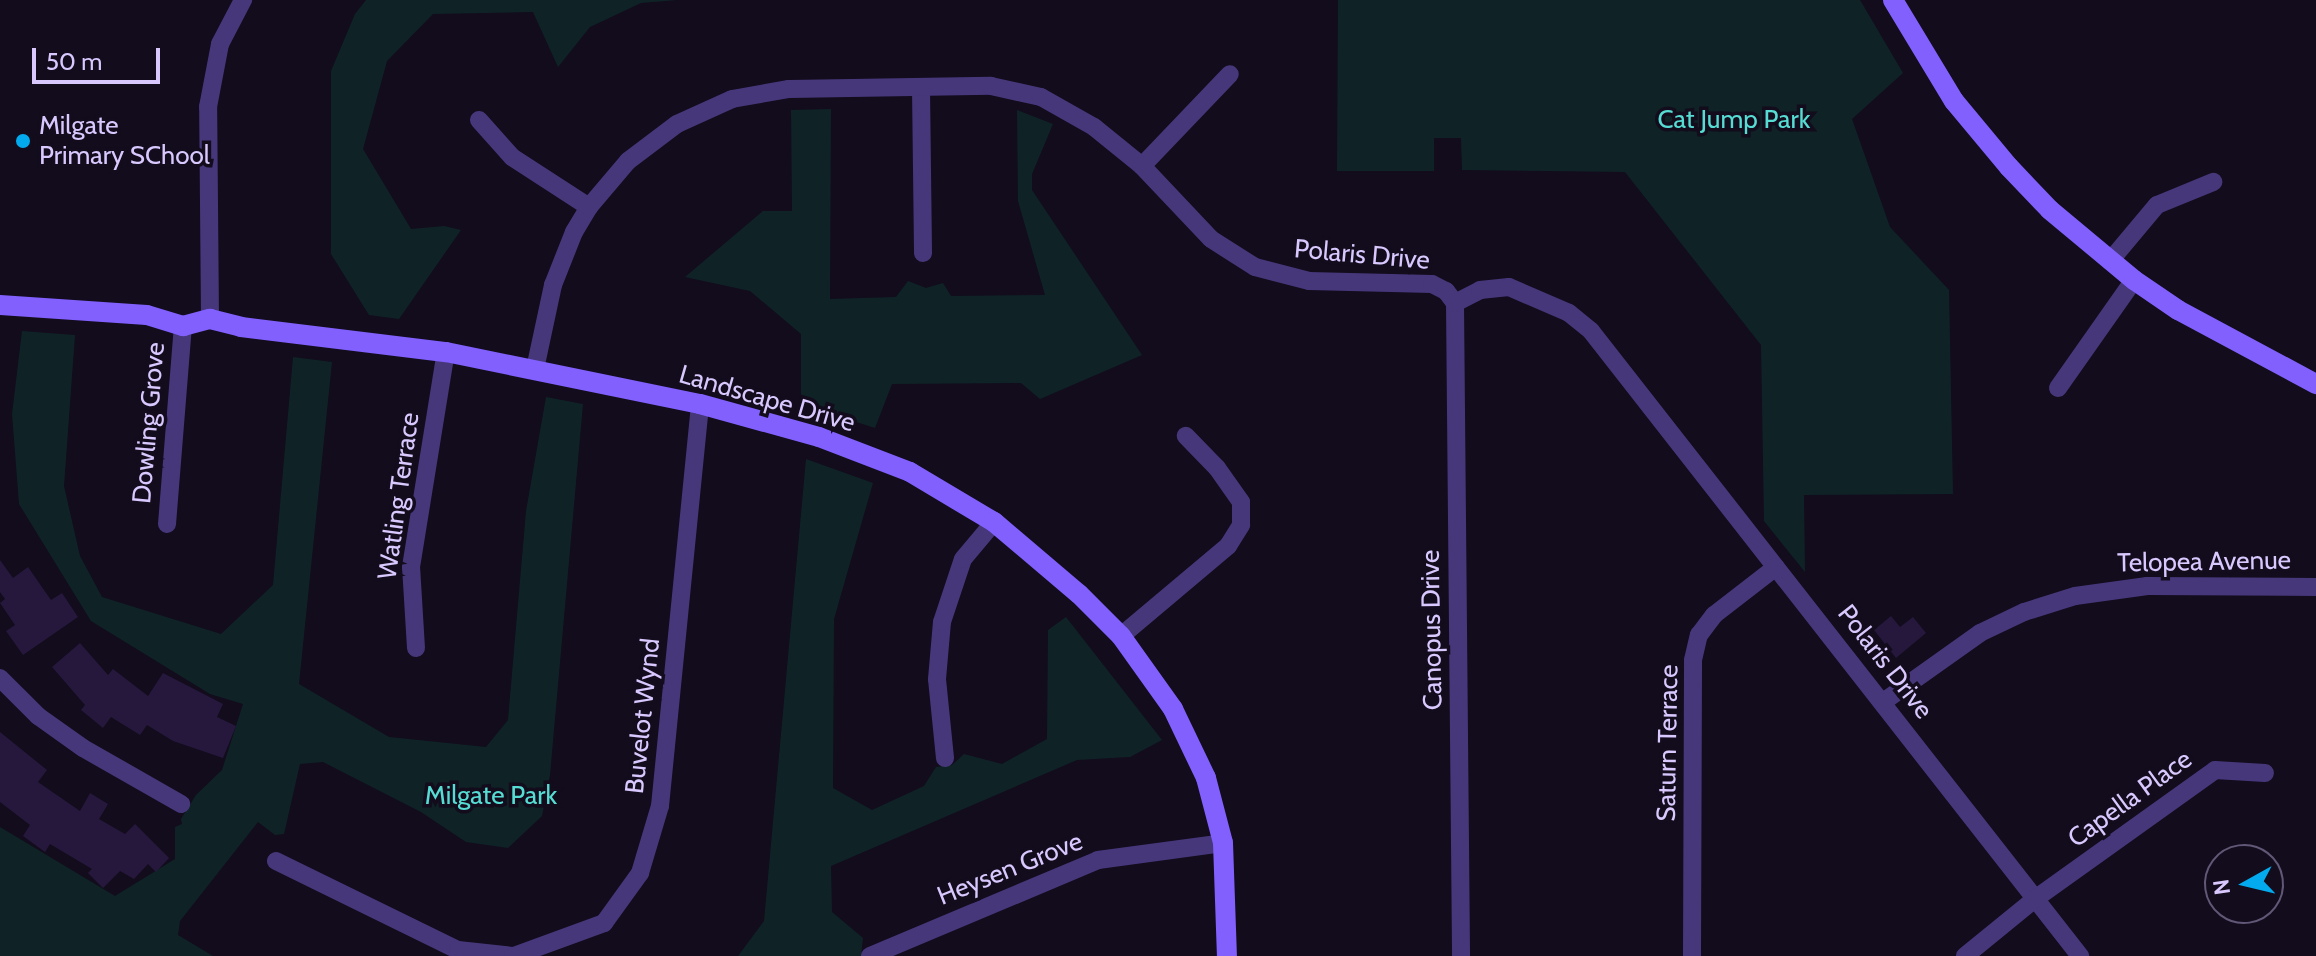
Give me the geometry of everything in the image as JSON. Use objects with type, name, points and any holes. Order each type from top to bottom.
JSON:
[{"type":"street","points":[[210,319],[208,107],[220,44],[243,0]]},
{"type":"street","points":[[1893,0],[1936,74],[1990,146],[2050,210],[2134,280],[2212,330],[2316,384]]},
{"type":"street","points":[[1142,166],[1230,74]]},
{"type":"street","name":"Polaris Drive","points":[[535,369],[553,285],[574,232],[589,207],[628,161],[665,134],[732,99],[789,89],[991,86],[1041,97],[1094,127],[1142,166],[1211,239],[1255,267],[1309,281],[1432,284],[1446,291],[1455,303],[1480,290],[1509,287],[1569,313],[1591,331],[2080,956]]},
{"type":"street","points":[[921,88],[923,253]]},
{"type":"street","points":[[479,120],[512,157],[589,207]]},
{"type":"street","points":[[2110,261],[2157,205],[2213,182]]},
{"type":"street","points":[[2058,388],[2134,280]]},
{"type":"street","name":"Canopus Drive","points":[[1455,303],[1461,956]]},
{"type":"street","points":[[0,305],[147,315],[183,326]]},
{"type":"street","name":"Landscape Drive","points":[[183,326],[210,319],[241,327],[446,352],[700,404],[819,437],[910,472],[994,522],[1079,594],[1121,636],[1180,723],[1206,778],[1223,843],[1227,956]]},
{"type":"street","name":"Dowling Grove","points":[[167,524],[183,326]]},
{"type":"street","name":"Watling Terrace","points":[[416,648],[411,567],[446,352]]},
{"type":"street","name":"Buvelot Wynd","points":[[276,861],[458,950],[513,956],[604,923],[640,873],[660,806],[700,404]]},
{"type":"street","points":[[1121,636],[1228,546],[1241,525],[1241,502],[1217,468],[1186,436]]},
{"type":"street","points":[[945,758],[937,679],[942,622],[963,559],[994,522]]},
{"type":"street","name":"Saturn Terrace","points":[[1692,956],[1693,660],[1699,635],[1714,615],[1776,567]]},
{"type":"street","name":"Telopea Avenue","points":[[1883,702],[1980,633],[2024,612],[2075,596],[2159,586],[2316,587]]},
{"type":"street","points":[[0,678],[38,716],[83,748],[181,804]]},
{"type":"street","name":"Capella Place","points":[[1965,956],[2035,899],[2215,770],[2265,773]]},
{"type":"street","name":"Heysen Grove","points":[[870,956],[1098,860],[1223,843]]},
{"type":"green space","points":[[366,0],[677,0],[641,3],[590,27],[558,67],[533,12],[433,14],[387,61],[363,149],[411,229],[444,226],[461,230],[399,319],[369,315],[331,254],[331,71],[355,14]]},
{"type":"green space","name":"Cat Jump Park","points":[[1338,0],[1860,0],[1903,73],[1852,119],[1890,227],[1949,290],[1953,494],[1804,495],[1805,572],[1764,521],[1761,345],[1625,172],[1462,170],[1461,138],[1434,138],[1434,171],[1337,171]]},
{"type":"green space","points":[[831,109],[830,299],[896,297],[908,281],[926,288],[943,283],[951,296],[1045,295],[1018,201],[1017,110],[1053,124],[1032,174],[1032,190],[1142,355],[1040,399],[1021,383],[892,384],[875,428],[801,404],[801,334],[750,291],[685,277],[763,211],[792,211],[791,110]]},
{"type":"green space","name":"Milgate Park","points":[[22,331],[75,335],[64,486],[80,556],[102,597],[221,634],[273,585],[293,357],[332,362],[299,684],[389,737],[486,747],[508,720],[526,511],[546,397],[583,404],[550,775],[542,816],[508,848],[466,842],[421,812],[323,762],[300,764],[284,834],[275,835],[258,822],[180,921],[178,935],[213,956],[0,956],[0,827],[115,896],[175,859],[175,827],[182,824],[181,819],[196,795],[222,770],[243,704],[210,694],[91,621],[19,504],[12,414]]},
{"type":"green space","points":[[806,459],[873,483],[834,619],[833,788],[872,810],[924,786],[936,767],[952,765],[964,754],[1002,764],[1047,739],[1048,630],[1066,617],[1162,740],[1130,757],[1077,760],[831,866],[832,912],[863,938],[861,956],[738,956],[764,921]]},
{"type":"building","points":[[0,560],[13,578],[28,567],[51,600],[62,593],[78,617],[23,655],[6,631],[15,625],[0,603],[5,599],[0,592]]},
{"type":"building","points":[[1891,616],[1900,627],[1913,617],[1926,633],[1896,658],[1874,630]]},
{"type":"building","points":[[80,643],[108,675],[113,669],[148,696],[163,673],[223,704],[217,717],[236,726],[223,758],[173,741],[147,725],[140,735],[111,717],[103,728],[81,710],[85,705],[52,667]]},
{"type":"building","points":[[0,732],[47,770],[38,782],[80,811],[90,793],[108,804],[99,819],[125,834],[135,824],[169,858],[156,872],[148,864],[134,879],[120,871],[103,888],[88,873],[92,869],[50,844],[45,852],[23,836],[30,825],[0,802]]},
{"type":"place","name":"Milgate Primary SChool","points":[[23,141]]}]
